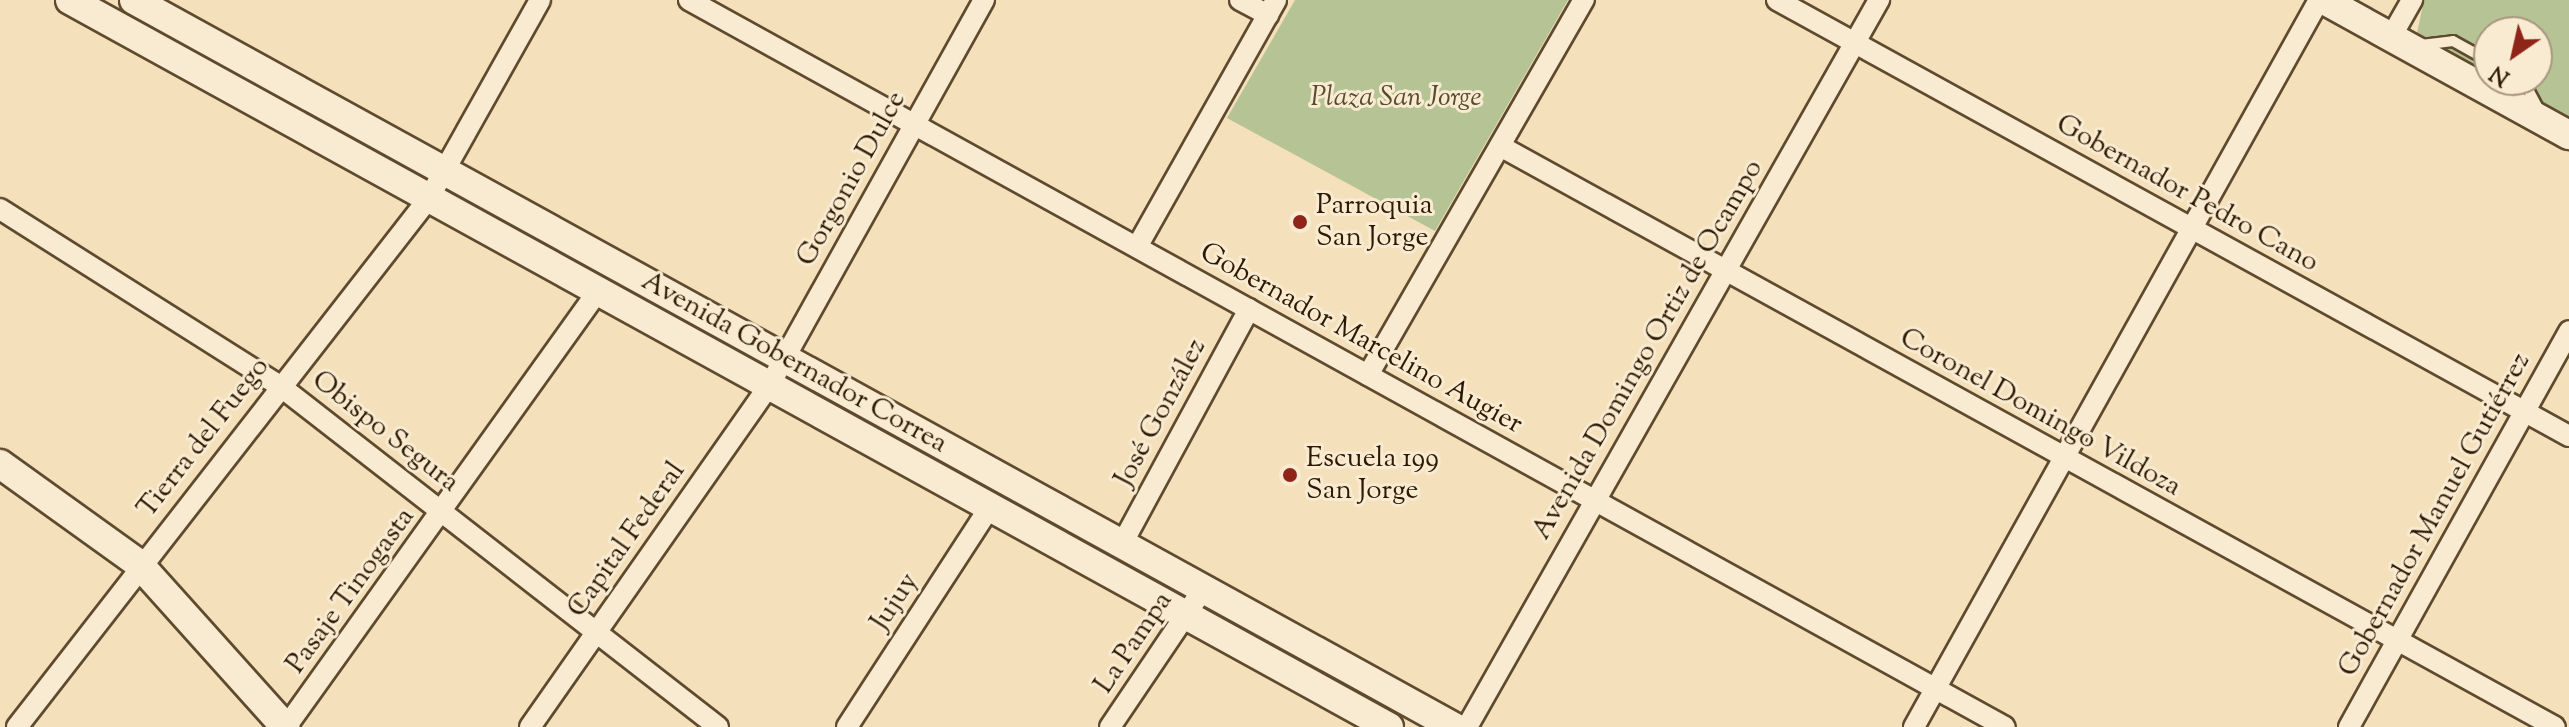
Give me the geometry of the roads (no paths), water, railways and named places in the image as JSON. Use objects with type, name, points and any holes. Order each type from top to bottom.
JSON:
[{"type":"main road","name":"Avenida Gobernador Correa","points":[[134,0],[437,185],[598,291],[1389,727]]},
{"type":"main road","points":[[2322,0],[2557,129]]},
{"type":"main road","name":"Avenida Gobernador Correa","points":[[85,4],[437,185],[785,358],[1454,727]]},
{"type":"main road","points":[[0,464],[139,564],[285,727]]},
{"type":"street","name":"Tierra del Fuego","points":[[17,727],[139,564],[437,185],[540,0]]},
{"type":"street","name":"Gobernador Marcelino Augier","points":[[689,0],[2005,727]]},
{"type":"street","name":"Gorgonio Dulce","points":[[769,386],[984,0]]},
{"type":"street","points":[[1137,247],[1272,8],[1240,0]]},
{"type":"street","points":[[1368,375],[1584,0]]},
{"type":"street","name":"Gobernador Pedro Cano","points":[[1777,0],[2569,436]]},
{"type":"street","name":"Avenida Domingo Ortiz de Ocampo","points":[[1467,727],[1879,0]]},
{"type":"street","points":[[1914,727],[2322,0]]},
{"type":"street","points":[[2400,42],[2412,0]]},
{"type":"street","name":"Coronel Domingo Vildoza","points":[[1500,146],[2063,459],[2555,727]]},
{"type":"street","name":"Obispo Segura","points":[[0,209],[280,386],[718,727]]},
{"type":"street","name":"Pasaje Tinogasta","points":[[285,727],[442,513],[598,291]]},
{"type":"street","name":"José González","points":[[1122,544],[1249,309]]},
{"type":"street","name":"Gobernador Manuel Gutiérrez","points":[[2349,727],[2569,331]]},
{"type":"street","name":"Capital Federal","points":[[530,727],[769,386]]},
{"type":"street","name":"Jujuy","points":[[847,727],[990,507]]},
{"type":"street","name":"La Pampa","points":[[1110,727],[1189,617],[1203,589]]},
{"type":"lane","points":[[2400,42],[2453,41],[2473,52]]},
{"type":"lane","points":[[2534,96],[2557,129]]},
{"type":"place","name":"Parroquia San Jorge","points":[[1300,222]]},
{"type":"place","name":"Escuela 199 San Jorge","points":[[1290,475]]},
{"type":"park label","name":"Plaza San Jorge","points":[[1396,98]]}]
